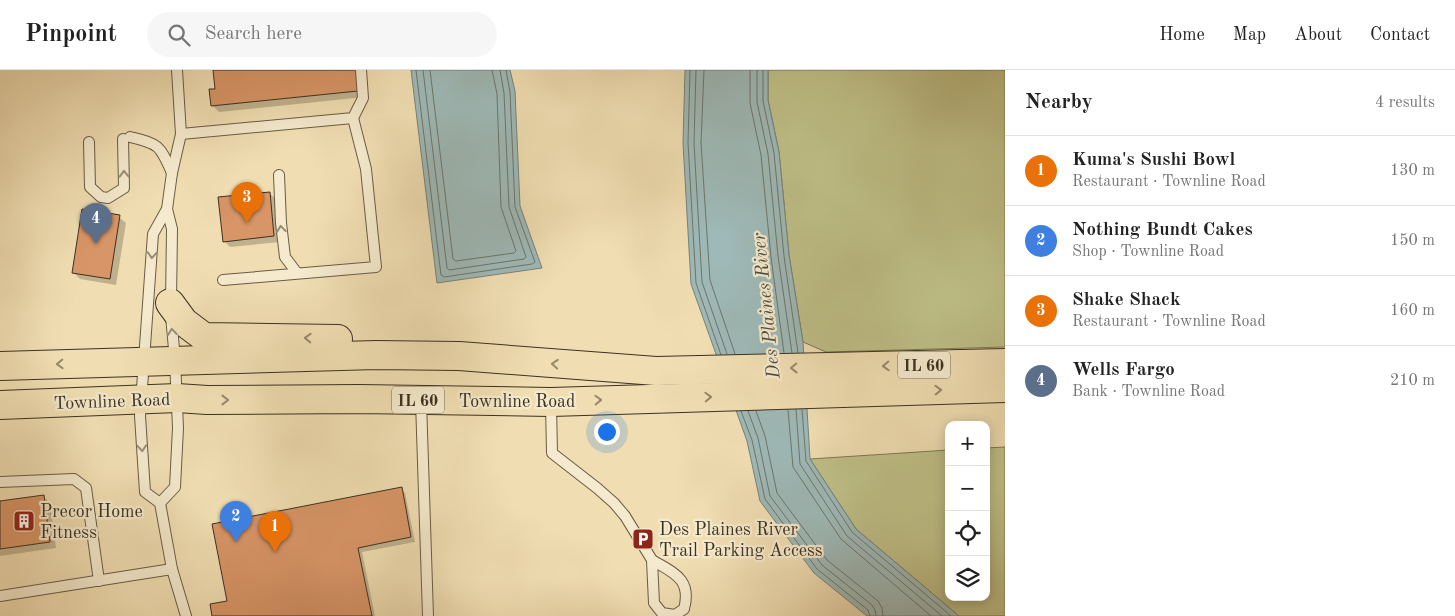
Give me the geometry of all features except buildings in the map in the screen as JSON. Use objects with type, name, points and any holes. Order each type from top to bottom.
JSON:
[{"type":"main road","points":[[170,304],[184,322],[204,337],[425,341],[459,356]]},
{"type":"main road","points":[[0,348],[77,346],[135,361]]},
{"type":"main road","name":"Townline Road","points":[[0,366],[376,355],[459,356],[656,371],[1005,363]]},
{"type":"main road","name":"Townline Road","points":[[0,405],[177,398],[207,400],[551,402],[1005,388]]},
{"type":"lane","points":[[177,70],[181,134],[166,209],[154,234],[135,361],[142,400],[140,416],[145,492],[160,503],[172,570],[186,616]]},
{"type":"lane","points":[[223,280],[376,267],[366,169],[353,118],[363,98],[361,70]]},
{"type":"lane","points":[[181,134],[353,118]]},
{"type":"lane","points":[[89,142],[90,187],[101,197],[108,198],[124,188],[127,138],[150,141],[159,146],[172,173]]},
{"type":"lane","points":[[279,175],[281,223],[285,257],[297,273]]},
{"type":"lane","points":[[160,503],[175,487],[178,428],[176,360],[170,304],[172,229],[166,209]]},
{"type":"lane","points":[[421,400],[428,616]]},
{"type":"lane","points":[[551,402],[552,453],[614,503],[625,516],[652,560],[672,572],[686,587],[687,612],[675,615],[662,613],[654,603],[652,560]]},
{"type":"lane","points":[[0,482],[74,479],[86,488],[99,581]]},
{"type":"lane","points":[[0,596],[172,570]]},
{"type":"green space","points":[[768,70],[1005,70],[1005,347],[826,352],[803,342],[789,255],[779,152],[768,100]]},
{"type":"green space","points":[[1005,447],[1005,616],[959,616],[856,529],[810,459],[945,450],[945,601],[990,601],[990,448]]},
{"type":"water","points":[[411,70],[510,70],[515,91],[520,206],[542,268],[437,283]]},
{"type":"water","name":"Des Plaines River","points":[[685,70],[768,70],[768,100],[779,152],[789,255],[803,342],[810,459],[856,529],[959,616],[867,616],[814,573],[760,501],[747,441],[691,284],[683,143]]},
{"type":"place","name":"Shake Shack","points":[[247,223]]},
{"type":"place","name":"Wells Fargo","points":[[96,244]]},
{"type":"place","name":"Precor Home Fitness","points":[[24,521]]},
{"type":"place","name":"Des Plaines River Trail Parking Access","points":[[643,539]]},
{"type":"place","name":"Nothing Bundt Cakes","points":[[236,542]]},
{"type":"place","name":"Kuma's Sushi Bowl","points":[[275,552]]}]
